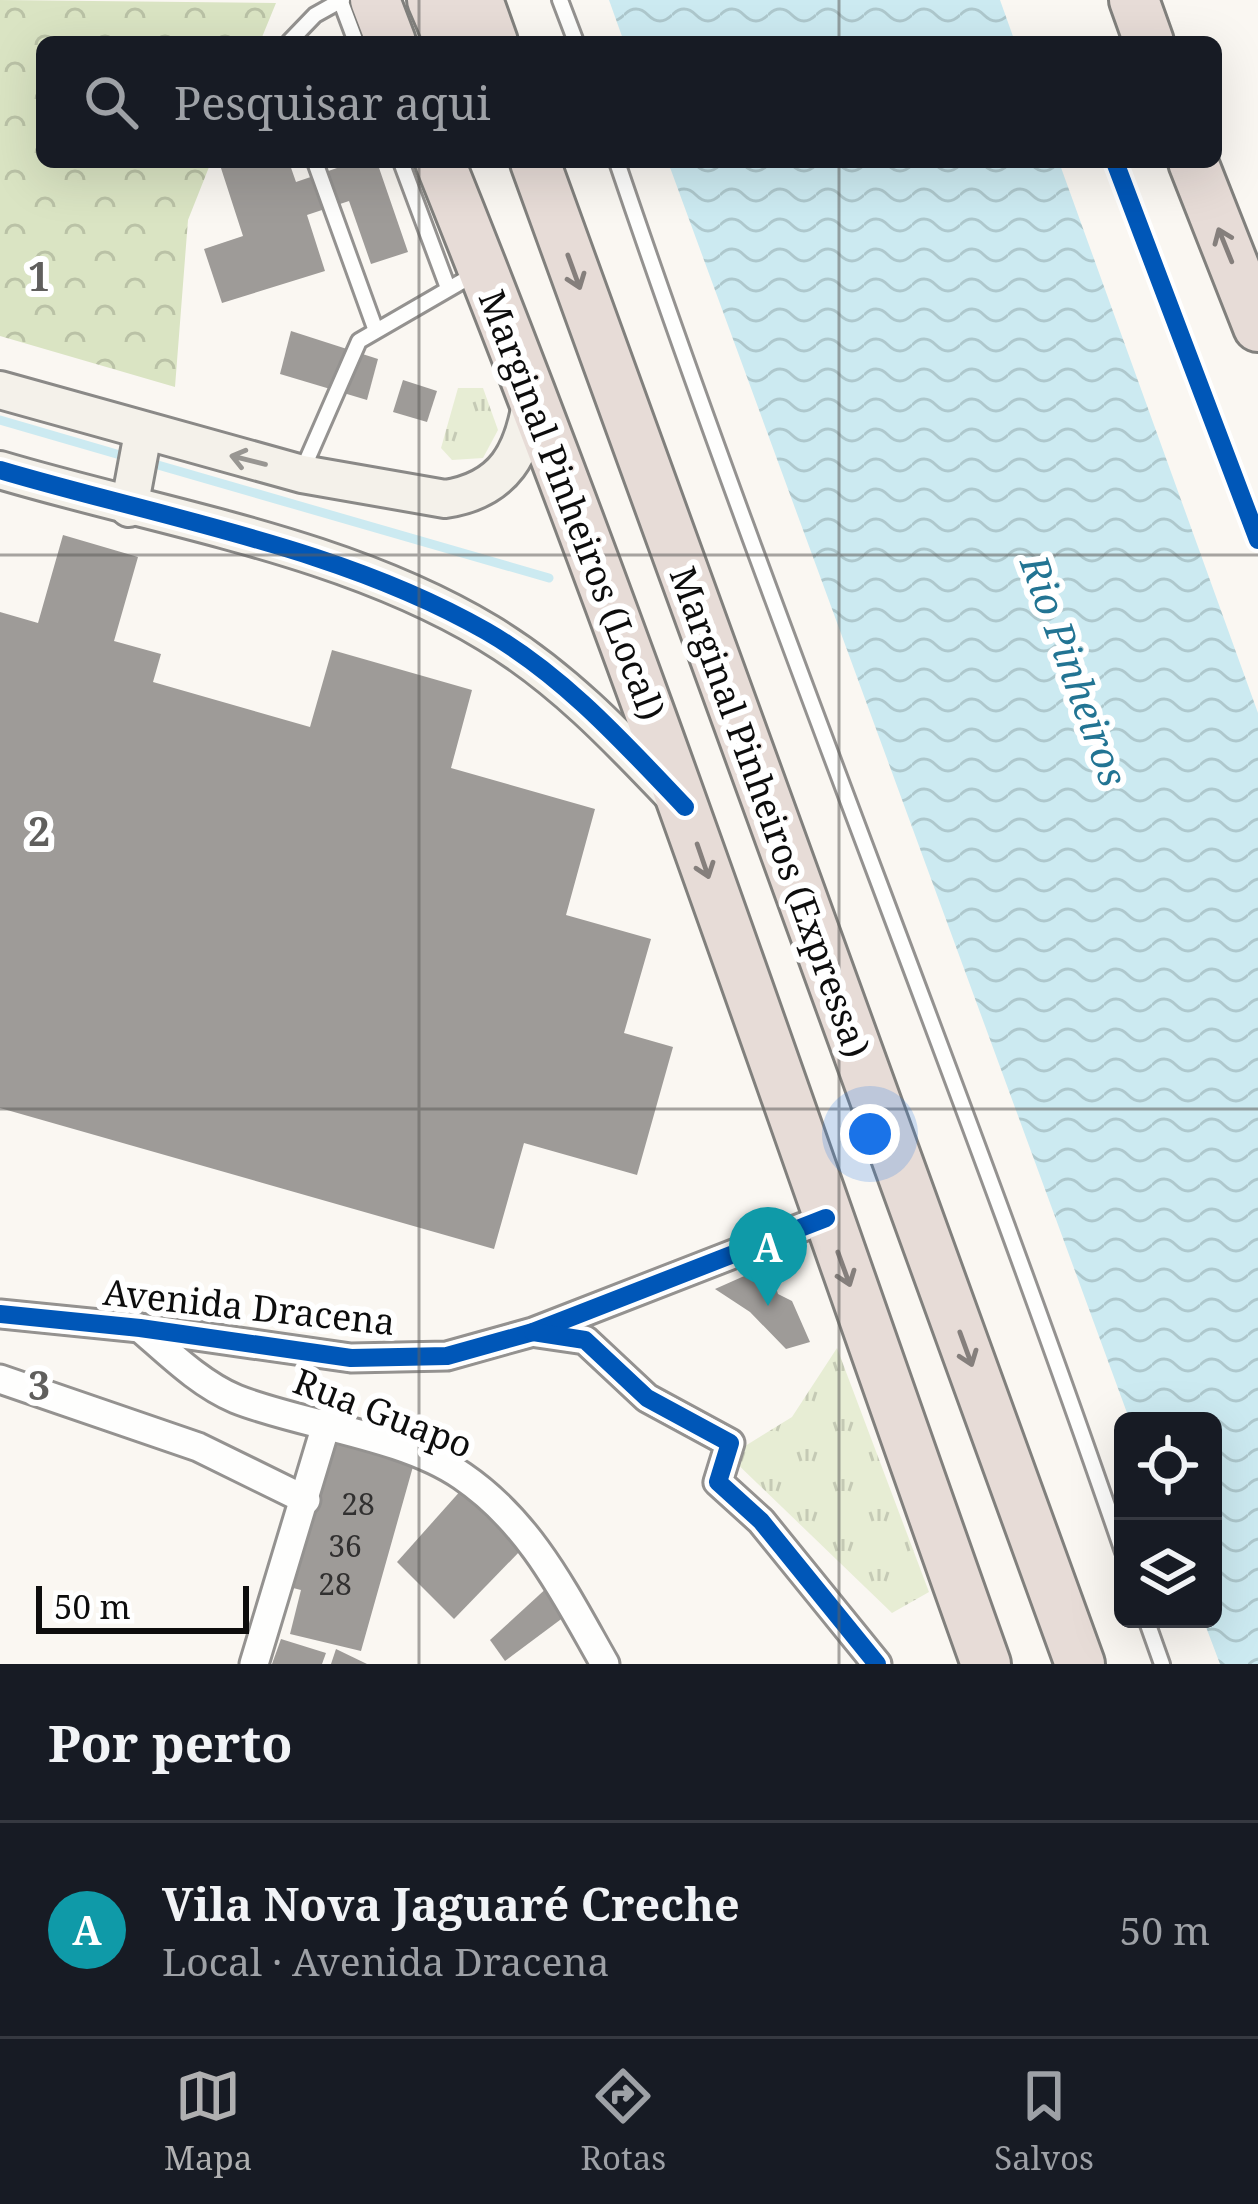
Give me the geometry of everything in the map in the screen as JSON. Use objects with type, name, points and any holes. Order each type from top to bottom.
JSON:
[{"type":"highway","points":[[375,0],[390,36]]},
{"type":"highway","points":[[432,0],[447,36]]},
{"type":"highway","points":[[478,0],[491,36]]},
{"type":"highway","points":[[1134,0],[1147,36]]},
{"type":"highway","name":"Marginal Pinheiros (Local)","points":[[441,168],[466,279],[533,393],[685,807],[986,1664]]},
{"type":"highway","points":[[520,168],[554,218]]},
{"type":"highway","name":"Marginal Pinheiros (Expressa)","points":[[537,168],[1080,1664]]},
{"type":"highway","points":[[1195,168],[1258,326]]},
{"type":"street","points":[[0,390],[302,474],[420,497],[468,495],[510,467],[520,453],[533,393]]},
{"type":"street","points":[[129,508],[143,433]]},
{"type":"street","points":[[0,470],[251,538],[358,574],[488,633],[597,715],[685,807]]},
{"type":"street","name":"Avenida Dracena","points":[[0,1315],[390,1360],[447,1356],[533,1332],[826,1218]]},
{"type":"street","name":"Rua Guapo","points":[[140,1328],[199,1377],[235,1399],[327,1422],[459,1473],[517,1522],[546,1560],[605,1664]]},
{"type":"street","points":[[533,1332],[585,1340],[647,1398],[730,1443],[718,1482],[761,1521],[877,1664]]},
{"type":"street","points":[[0,1379],[199,1447],[306,1500]]},
{"type":"street","points":[[254,1664],[327,1422]]},
{"type":"lane","points":[[560,0],[574,36]]},
{"type":"lane","points":[[295,36],[315,14],[342,1],[354,36]]},
{"type":"lane","points":[[317,168],[375,328]]},
{"type":"lane","points":[[302,474],[349,359],[375,328],[466,279],[404,168]]},
{"type":"lane","points":[[619,168],[713,446],[905,944],[1114,1527]]},
{"type":"lane","points":[[1149,1628],[1162,1664]]},
{"type":"green space","points":[[0,0],[276,3],[262,36],[36,36],[36,168],[209,168],[188,220],[175,387],[0,336]]},
{"type":"green space","points":[[458,388],[483,388],[498,430],[483,458],[452,460],[441,448]]},
{"type":"green space","points":[[837,1348],[929,1592],[892,1613],[729,1456],[792,1417]]},
{"type":"water","points":[[609,0],[1000,0],[1013,36],[622,36]]},
{"type":"water","name":"Rio Pinheiros","points":[[670,168],[1061,168],[1258,713],[1258,1664],[1220,1664],[1206,1628],[1222,1628],[1222,1412],[1127,1412]]},
{"type":"building","points":[[221,168],[291,168],[296,182],[337,168],[379,168],[408,252],[371,264],[349,201],[307,215],[325,271],[222,303],[204,249],[243,236]]},
{"type":"building","points":[[291,331],[378,359],[367,400],[280,374]]},
{"type":"building","points":[[403,380],[437,391],[427,422],[393,412]]},
{"type":"building","points":[[63,535],[138,557],[114,641],[161,654],[153,682],[310,727],[332,650],[472,690],[451,768],[595,809],[566,915],[651,939],[624,1033],[673,1047],[637,1175],[524,1143],[494,1249],[0,1108],[0,612],[38,623]]},
{"type":"building","points":[[769,1265],[778,1294],[792,1301],[810,1342],[786,1349],[750,1312],[715,1289]]},
{"type":"building","points":[[338,1433],[414,1463],[361,1651],[290,1634],[301,1590],[293,1588]]},
{"type":"building","points":[[463,1488],[521,1550],[454,1619],[397,1562]]},
{"type":"building","points":[[550,1585],[568,1614],[505,1661],[490,1640]]},
{"type":"building","points":[[281,1639],[326,1653],[322,1664],[272,1664]]},
{"type":"building","points":[[336,1649],[367,1664],[331,1664]]},
{"type":"waterway","points":[[0,420],[127,457]]},
{"type":"waterway","points":[[144,461],[549,578]]},
{"type":"cycle path","points":[[1117,168],[1258,540]]},
{"type":"cycle path","points":[[0,470],[249,537],[430,602],[486,631],[541,668],[592,712],[685,807]]},
{"type":"cycle path","points":[[0,1314],[351,1358],[447,1356],[533,1332],[826,1218]]},
{"type":"cycle path","points":[[533,1332],[585,1340],[647,1398],[730,1443],[718,1482],[761,1521],[877,1664]]},
{"type":"place","name":"Vila Nova Jaguaré Creche","points":[[768,1306]]}]
